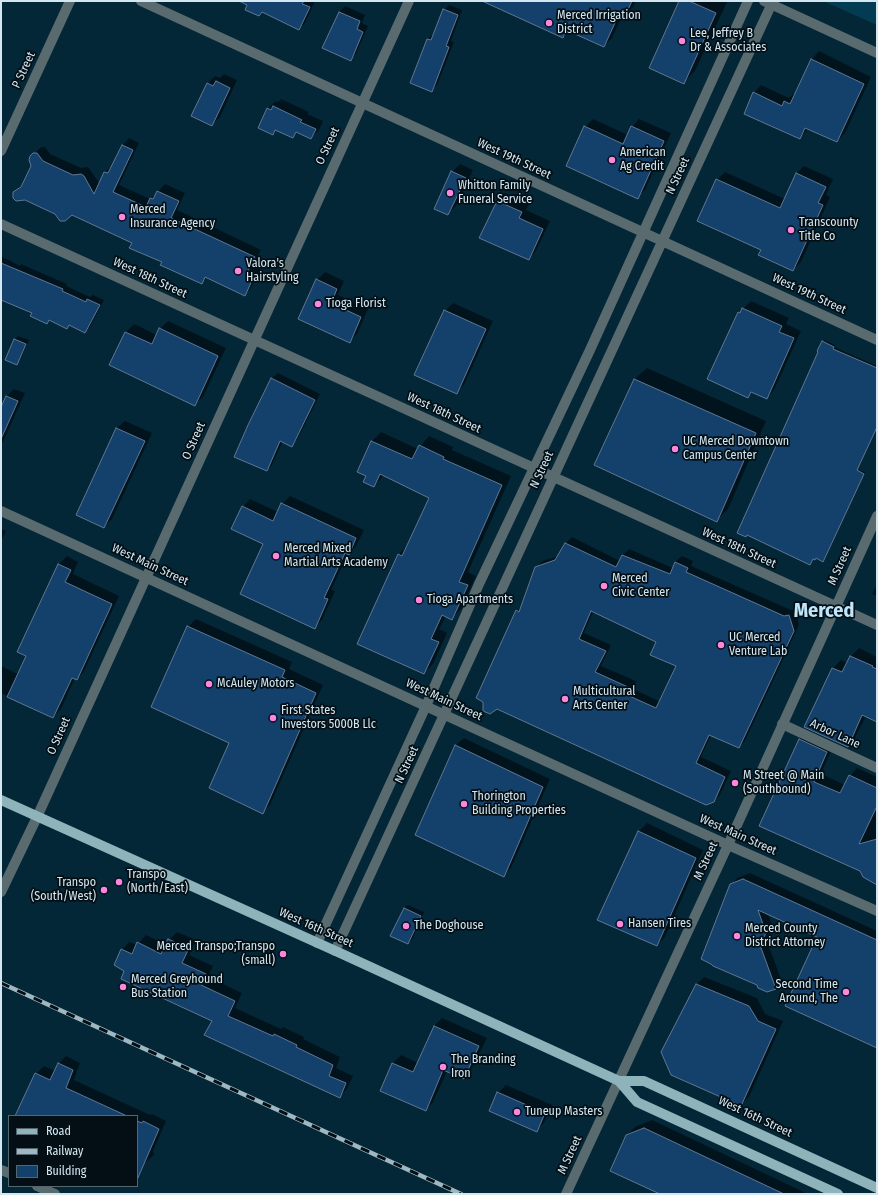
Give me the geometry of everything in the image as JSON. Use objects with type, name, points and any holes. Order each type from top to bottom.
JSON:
[{"type":"main road","name":"West 16th Street","points":[[1,800],[619,1081],[644,1081],[877,1188]]},
{"type":"main road","name":"West 16th Street","points":[[619,1081],[637,1102],[838,1194]]},
{"type":"street","name":"P Street","points":[[1,151],[70,1]]},
{"type":"street","name":"West 19th Street","points":[[141,1],[877,340]]},
{"type":"street","name":"O Street","points":[[1,892],[37,817],[253,340],[409,1]]},
{"type":"street","name":"N Street","points":[[317,943],[426,706],[479,584],[643,233],[748,1]]},
{"type":"street","name":"N Street","points":[[335,951],[662,241],[769,2]]},
{"type":"street","points":[[769,2],[877,53]]},
{"type":"street","name":"West 18th Street","points":[[1,224],[877,625]]},
{"type":"street","name":"West Main Street","points":[[1,511],[728,845],[877,911]]},
{"type":"street","name":"M Street","points":[[566,1194],[728,845],[877,516]]},
{"type":"street","name":"Arbor Lane","points":[[782,724],[877,768]]},
{"type":"street","points":[[39,1187],[55,1194]]},
{"type":"shaded area","points":[[823,1],[877,1],[877,25]]},
{"type":"building","points":[[239,1],[304,1],[302,4],[310,7],[299,30],[262,12],[259,16],[245,10],[247,5]]},
{"type":"building","points":[[482,1],[632,1],[625,16],[619,14],[604,47],[566,30],[563,38]]},
{"type":"building","name":"Lee, Jeffrey B Dr & Associates","points":[[679,1],[689,1],[716,13],[684,84],[649,68]]},
{"type":"building","points":[[443,9],[458,15],[446,46],[449,47],[432,92],[410,83],[427,39],[431,40]]},
{"type":"building","points":[[339,12],[360,21],[357,29],[363,32],[351,61],[322,48]]},
{"type":"building","points":[[811,59],[864,84],[837,142],[805,128],[800,139],[744,114],[753,92],[782,106],[784,101],[790,104]]},
{"type":"building","points":[[216,81],[230,88],[212,126],[191,116],[207,83],[213,86]]},
{"type":"building","points":[[273,106],[302,120],[300,122],[316,129],[311,139],[296,132],[293,138],[275,130],[273,135],[258,128],[267,108],[271,110]]},
{"type":"building","name":"American Ag Credit","points":[[584,126],[623,144],[631,126],[664,141],[638,199],[566,166]]},
{"type":"building","points":[[122,145],[133,150],[113,192],[146,207],[150,198],[153,199],[157,191],[179,201],[171,218],[255,257],[247,273],[254,276],[245,296],[205,277],[202,284],[160,265],[162,262],[129,248],[132,243],[72,215],[65,221],[60,221],[55,214],[25,200],[16,201],[13,198],[13,192],[21,187],[31,166],[29,160],[33,153],[37,153],[43,161],[73,175],[81,174],[84,176],[94,194],[104,172],[108,173]]},
{"type":"building","name":"Whitton Family Funeral Service","points":[[451,171],[466,178],[448,215],[434,209]]},
{"type":"building","points":[[796,173],[826,187],[818,203],[823,205],[793,271],[758,255],[761,250],[697,221],[716,179],[780,208]]},
{"type":"building","points":[[497,201],[522,212],[519,218],[543,229],[529,260],[479,238]]},
{"type":"building","points":[[1,263],[63,289],[62,291],[86,302],[87,299],[100,305],[85,333],[69,325],[67,329],[49,320],[47,324],[30,316],[32,313],[1,300]]},
{"type":"building","points":[[316,279],[337,289],[331,303],[361,317],[350,343],[298,319]]},
{"type":"building","points":[[742,308],[782,326],[779,332],[794,338],[767,399],[751,392],[748,398],[707,379],[738,312],[740,313]]},
{"type":"building","points":[[444,310],[486,329],[457,394],[414,375]]},
{"type":"building","points":[[159,328],[218,356],[195,406],[109,365],[125,332],[152,344]]},
{"type":"building","points":[[14,339],[26,344],[17,365],[5,360]]},
{"type":"building","points":[[822,341],[834,347],[833,349],[877,368],[877,427],[857,470],[864,474],[823,562],[816,558],[815,560],[813,559],[810,565],[747,535],[746,537],[737,533]]},
{"type":"building","points":[[271,378],[315,400],[292,447],[280,441],[267,471],[234,457]]},
{"type":"building","name":"UC Merced Downtown Campus Center","points":[[634,379],[756,433],[717,522],[594,465]]},
{"type":"building","points":[[6,396],[18,401],[1,439],[1,407]]},
{"type":"building","points":[[116,428],[145,441],[104,528],[76,515]]},
{"type":"building","points":[[371,441],[412,459],[419,445],[444,457],[443,459],[502,485],[459,582],[468,585],[452,620],[442,615],[431,639],[439,642],[424,674],[357,644],[398,554],[402,556],[429,498],[380,474],[374,487],[363,482],[366,476],[357,472]]},
{"type":"building","points":[[281,503],[356,538],[349,555],[345,553],[324,598],[328,599],[315,629],[240,594],[263,544],[231,529],[242,506],[273,521]]},
{"type":"building","points":[[565,543],[616,567],[622,555],[670,574],[675,562],[688,568],[686,572],[784,616],[789,615],[794,631],[739,748],[709,735],[696,763],[725,777],[714,802],[706,805],[497,709],[490,714],[483,711],[483,702],[476,698],[516,610],[519,612],[535,567],[555,560]],"holes":[[[591,611],[656,642],[650,655],[676,666],[656,708],[627,695],[630,688],[595,672],[606,651],[579,639]]]},
{"type":"building","points":[[58,564],[71,570],[65,582],[112,604],[77,680],[72,678],[53,718],[7,697],[26,656],[17,652]]},
{"type":"building","points":[[187,626],[285,670],[282,677],[316,693],[263,814],[209,788],[229,743],[151,707]]},
{"type":"building","points":[[850,656],[877,669],[877,722],[862,715],[848,747],[804,727],[832,668],[842,672]]},
{"type":"building","points":[[799,739],[827,752],[814,782],[840,793],[849,775],[877,788],[877,806],[859,844],[877,839],[877,885],[863,877],[860,871],[759,826]]},
{"type":"building","name":"Thorington Building Properties","points":[[455,745],[543,787],[504,877],[415,835]]},
{"type":"building","points":[[638,831],[696,858],[657,946],[597,920]]},
{"type":"building","points":[[743,879],[877,940],[877,1048],[785,1006],[817,937],[758,910],[766,933],[760,945],[776,989],[767,992],[758,988],[757,985],[713,966],[701,959],[730,884]]},
{"type":"building","name":"The Doghouse","points":[[404,908],[421,916],[408,944],[390,936]]},
{"type":"building","points":[[168,939],[189,948],[182,963],[206,974],[201,985],[235,1001],[228,1016],[273,1036],[274,1034],[297,1045],[296,1047],[333,1065],[329,1076],[346,1083],[340,1098],[204,1035],[212,1021],[121,979],[124,971],[114,965],[121,949],[132,954],[137,942],[161,954]]},
{"type":"building","points":[[696,984],[749,1006],[758,1021],[776,1029],[741,1106],[671,1075],[661,1052]]},
{"type":"building","name":"The Branding Iron","points":[[434,1026],[479,1046],[464,1079],[443,1070],[426,1111],[380,1091],[392,1063],[413,1072]]},
{"type":"building","points":[[58,1063],[73,1070],[66,1088],[125,1115],[15,1115],[35,1073],[50,1080]]},
{"type":"building","name":"Tuneup Masters","points":[[497,1092],[545,1113],[537,1132],[489,1111]]},
{"type":"building","points":[[138,1121],[142,1123],[143,1121],[159,1129],[138,1178]]},
{"type":"building","points":[[644,1128],[784,1194],[660,1194],[610,1171],[626,1135]]},
{"type":"railway","points":[[1,983],[461,1194]]},
{"type":"place","name":"Merced Irrigation District","points":[[549,23]]},
{"type":"place","name":"Lee, Jeffrey B Dr & Associates","points":[[682,41]]},
{"type":"place","name":"American Ag Credit","points":[[612,160]]},
{"type":"place","name":"Whitton Family Funeral Service","points":[[450,193]]},
{"type":"place","name":"Merced Insurance Agency","points":[[122,217]]},
{"type":"place","name":"Transcounty Title Co","points":[[791,230]]},
{"type":"place","name":"Valora's Hairstyling","points":[[238,271]]},
{"type":"place","name":"Tioga Florist","points":[[318,304]]},
{"type":"place","name":"UC Merced Downtown Campus Center","points":[[675,449]]},
{"type":"place","name":"Merced Mixed Martial Arts Academy","points":[[276,556]]},
{"type":"place","name":"Merced Civic Center","points":[[604,586]]},
{"type":"place","name":"Tioga Apartments","points":[[419,600]]},
{"type":"place","name":"UC Merced Venture Lab","points":[[721,645]]},
{"type":"place","name":"McAuley Motors","points":[[209,684]]},
{"type":"place","name":"Multicultural Arts Center","points":[[565,699]]},
{"type":"place","name":"First States Investors 5000B Llc","points":[[273,718]]},
{"type":"place","name":"M Street @ Main (Southbound)","points":[[735,783]]},
{"type":"place","name":"Thorington Building Properties","points":[[464,804]]},
{"type":"place","name":"Transpo (North/East)","points":[[119,882]]},
{"type":"place","name":"Transpo (South/West)","points":[[104,890]]},
{"type":"place","name":"Hansen Tires","points":[[620,924]]},
{"type":"place","name":"The Doghouse","points":[[406,926]]},
{"type":"place","name":"Merced County District Attorney","points":[[737,936]]},
{"type":"place","name":"Merced Transpo;Transpo (small)","points":[[283,954]]},
{"type":"place","name":"Merced Greyhound Bus Station","points":[[123,987]]},
{"type":"place","name":"Second Time Around, The","points":[[846,992]]},
{"type":"place","name":"The Branding Iron","points":[[443,1067]]},
{"type":"place","name":"Tuneup Masters","points":[[517,1112]]},
{"type":"district","name":"Merced","points":[[824,611]]}]
